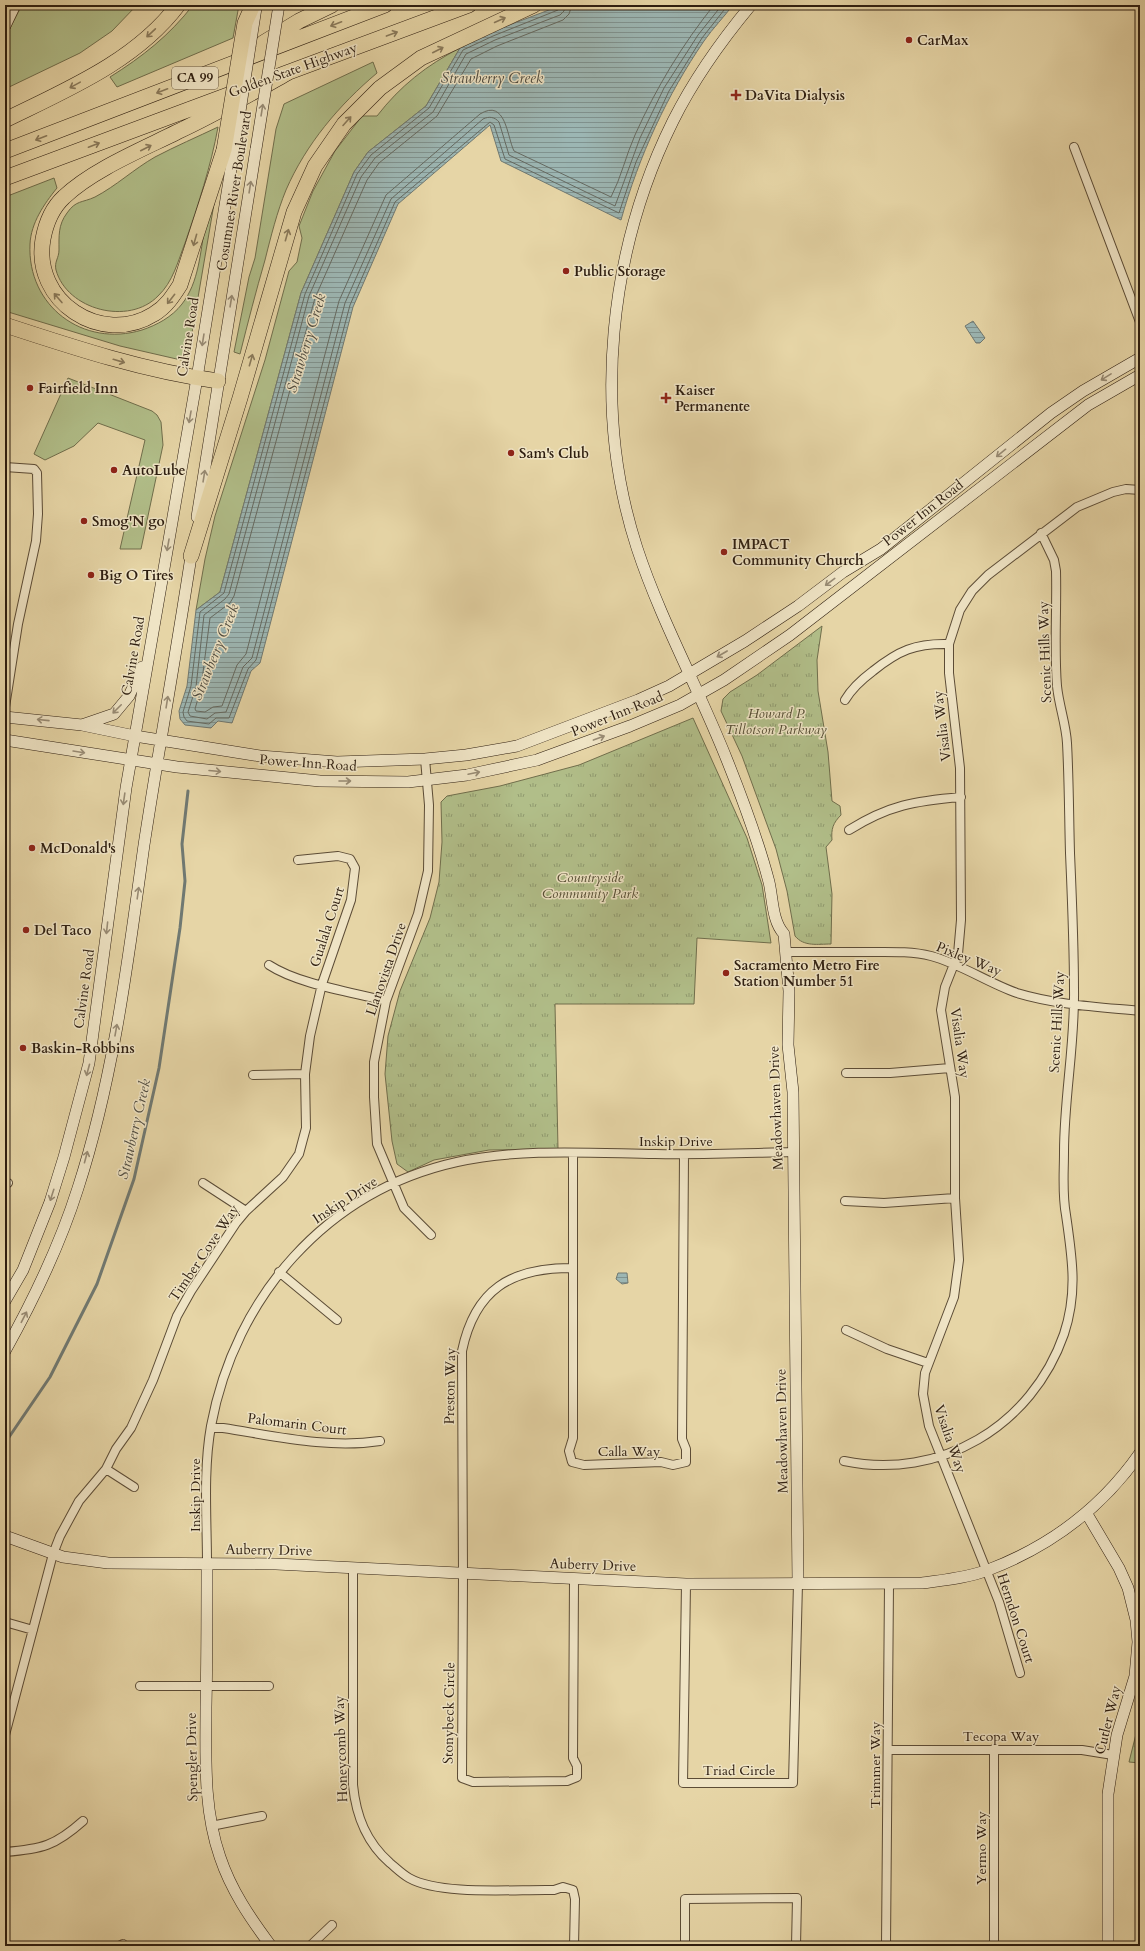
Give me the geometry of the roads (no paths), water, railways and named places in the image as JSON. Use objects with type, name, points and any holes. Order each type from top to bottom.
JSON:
[{"type":"highway","points":[[5,120],[109,66],[150,35],[178,5]]},
{"type":"highway","points":[[255,5],[245,23],[229,150],[180,285],[170,301],[155,314],[140,321],[124,325],[108,325],[91,321],[78,315],[64,305],[54,294],[44,273],[41,250],[45,226],[54,210],[64,197],[98,173],[221,111],[289,72]]},
{"type":"highway","points":[[220,68],[299,21],[332,5]]},
{"type":"highway","name":"Golden State Highway","points":[[5,151],[385,5]]},
{"type":"highway","name":"Golden State Highway","points":[[5,178],[469,5]]},
{"type":"highway","points":[[191,556],[240,398],[294,212],[316,166],[344,124],[380,88],[421,58],[467,35],[534,5]]},
{"type":"highway","points":[[5,325],[119,361],[218,382]]},
{"type":"main road","points":[[5,26],[15,5]]},
{"type":"main road","name":"Cosumnes River Boulevard","points":[[218,382],[279,5]]},
{"type":"main road","name":"Meadowhaven Drive","points":[[751,5],[698,76],[676,114],[662,146],[630,235],[621,283],[614,336],[614,416],[626,504],[632,531],[668,626],[690,673],[749,814],[769,883],[778,927],[784,934],[789,991],[788,1045],[793,1092],[798,1583]]},
{"type":"main road","name":"Calvine Road","points":[[5,1301],[23,1270],[50,1202],[90,1063],[112,889],[131,760],[197,378],[229,150]]},
{"type":"main road","name":"Power Inn Road","points":[[5,717],[82,725],[135,736],[299,760],[337,762],[425,759],[466,755],[517,746],[631,703],[669,686],[774,623],[843,572],[881,549],[1038,422],[1083,391],[1140,358]]},
{"type":"main road","name":"Power Inn Road","points":[[5,740],[158,764],[320,781],[408,782],[467,775],[537,760],[630,726],[699,695],[790,635],[1088,405],[1140,375]]},
{"type":"main road","points":[[5,1351],[43,1278],[78,1188],[98,1115],[115,1037],[218,382]]},
{"type":"main road","points":[[82,725],[114,714],[129,696],[149,652]]},
{"type":"main road","name":"Auberry Drive","points":[[5,1536],[53,1554],[77,1560],[108,1563],[276,1564],[574,1580],[686,1584],[889,1584],[945,1580],[987,1571],[1048,1542],[1087,1514],[1126,1473],[1140,1453]]},
{"type":"main road","name":"Cutler Way","points":[[1087,1514],[1118,1568],[1137,1608],[1138,1642],[1136,1665],[1113,1755],[1108,1794],[1108,1946]]},
{"type":"main road","name":"Spengler Drive","points":[[207,1564],[206,1786],[211,1826],[220,1856],[234,1890],[252,1920],[271,1946]]},
{"type":"street","points":[[1074,147],[1140,322]]},
{"type":"street","points":[[5,467],[34,469],[37,473],[38,514],[36,541],[18,624],[5,707]]},
{"type":"street","name":"Visalia Way","points":[[987,1571],[940,1456],[929,1426],[924,1405],[924,1384],[928,1362],[950,1308],[957,1285],[959,1260],[954,1198],[954,1097],[941,1010],[945,987],[958,954],[961,920],[960,768],[949,673],[949,644],[955,620],[972,591],[988,575],[1066,514],[1088,501],[1126,489],[1140,490]]},
{"type":"street","name":"Scenic Hills Way","points":[[844,1461],[866,1465],[889,1466],[916,1463],[964,1447],[987,1434],[1018,1408],[1045,1373],[1055,1356],[1065,1330],[1071,1304],[1074,1277],[1064,1193],[1064,1125],[1074,1005],[1067,740],[1057,683],[1056,571],[1054,560],[1041,533]]},
{"type":"street","points":[[845,700],[851,690],[861,680],[892,656],[921,645],[949,644]]},
{"type":"street","name":"Llanovista Drive","points":[[425,759],[429,805],[428,871],[418,914],[386,1001],[374,1062],[374,1097],[377,1144],[404,1208],[431,1235]]},
{"type":"street","points":[[849,830],[878,814],[898,806],[918,801],[961,797]]},
{"type":"street","name":"Gualala Court","points":[[298,860],[338,856],[350,859],[355,868],[351,900],[322,984]]},
{"type":"street","name":"Pixley Way","points":[[786,952],[904,953],[931,956],[954,964],[988,981],[1044,1000],[1074,1005],[1140,1011]]},
{"type":"street","points":[[269,965],[290,976],[386,1001]]},
{"type":"street","name":"Timber Cove Way","points":[[5,1735],[53,1554],[60,1536],[79,1501],[106,1469],[144,1402],[177,1316],[191,1291],[236,1223],[246,1211],[283,1178],[299,1154],[306,1128],[305,1074],[310,1036],[322,984]]},
{"type":"street","points":[[846,1073],[890,1073],[950,1068]]},
{"type":"street","points":[[253,1075],[305,1074]]},
{"type":"street","name":"Inskip Drive","points":[[207,1564],[207,1456],[218,1393],[238,1339],[259,1301],[279,1272],[329,1223],[372,1195],[413,1176],[457,1162],[511,1155],[573,1153],[684,1154],[793,1152]]},
{"type":"street","name":"Calla Way","points":[[573,1153],[573,1438],[570,1451],[572,1462],[584,1465],[662,1462],[673,1465],[686,1462],[686,1449],[682,1439],[684,1154]]},
{"type":"street","points":[[203,1183],[246,1211]]},
{"type":"street","points":[[845,1200],[884,1203],[954,1198]]},
{"type":"street","name":"Preston Way","points":[[463,1574],[462,1351],[468,1328],[476,1312],[486,1299],[512,1278],[540,1269],[572,1268]]},
{"type":"street","points":[[279,1272],[337,1320]]},
{"type":"street","points":[[846,1330],[887,1349],[928,1362]]},
{"type":"street","name":"Palomarin Court","points":[[211,1428],[224,1428],[315,1442],[358,1445],[380,1441]]},
{"type":"street","points":[[106,1469],[134,1487]]},
{"type":"street","name":"Honeycomb Way","points":[[352,1567],[353,1785],[357,1813],[365,1833],[382,1856],[401,1872],[409,1878],[432,1886],[458,1889],[554,1890],[563,1887],[573,1890],[575,1899],[574,1946]]},
{"type":"street","name":"Herndon Court","points":[[987,1571],[1002,1610],[1020,1673]]},
{"type":"street","name":"Stonybeck Circle","points":[[463,1574],[463,1755],[461,1767],[462,1778],[473,1782],[567,1782],[577,1777],[577,1766],[573,1758],[574,1580]]},
{"type":"street","name":"Triad Circle","points":[[686,1584],[683,1783],[793,1784],[798,1583]]},
{"type":"street","name":"Trimmer Way","points":[[886,1946],[889,1584]]},
{"type":"street","points":[[5,1622],[33,1630]]},
{"type":"street","points":[[140,1686],[269,1686]]},
{"type":"street","name":"Yermo Way","points":[[994,1749],[994,1946]]},
{"type":"street","name":"Tecopa Way","points":[[888,1750],[1082,1750],[1113,1755]]},
{"type":"street","points":[[211,1826],[262,1816]]},
{"type":"street","points":[[5,1852],[30,1850],[51,1844],[70,1833],[83,1821]]},
{"type":"street","points":[[685,1946],[685,1899],[796,1898],[796,1946]]},
{"type":"street","points":[[310,1946],[332,1925]]},
{"type":"water","name":"Strawberry Creek","points":[[562,5],[733,5],[704,41],[666,104],[645,149],[621,220],[501,161],[490,125],[398,204],[353,307],[260,663],[251,671],[232,723],[218,721],[211,728],[185,725],[180,719],[179,711],[187,686],[196,610],[220,592],[301,293],[354,172],[368,152],[426,106],[460,48],[491,32]]},
{"type":"water","points":[[973,321],[985,338],[980,343],[976,343],[965,326]]},
{"type":"water","points":[[618,1273],[627,1273],[628,1283],[622,1284],[616,1279]]},
{"type":"waterway","name":"Strawberry Creek","points":[[5,1443],[50,1377],[97,1284],[134,1179],[159,1068],[180,928],[185,881],[182,844],[188,791]]},
{"type":"place","name":"CarMax","points":[[909,40]]},
{"type":"place","name":"DaVita Dialysis","points":[[736,95]]},
{"type":"place","name":"Public Storage","points":[[566,271]]},
{"type":"place","name":"Fairfield Inn","points":[[30,388]]},
{"type":"place","name":"Kaiser Permanente","points":[[666,398]]},
{"type":"place","name":"Sam's Club","points":[[511,453]]},
{"type":"place","name":"AutoLube","points":[[114,470]]},
{"type":"place","name":"Smog'N go","points":[[84,521]]},
{"type":"place","name":"IMPACT Community Church","points":[[724,552]]},
{"type":"place","name":"Big O Tires","points":[[91,575]]},
{"type":"place","name":"McDonald's","points":[[32,848]]},
{"type":"place","name":"Del Taco","points":[[26,930]]},
{"type":"place","name":"Sacramento Metro Fire Station Number 51","points":[[726,973]]},
{"type":"place","name":"Baskin-Robbins","points":[[23,1048]]},
{"type":"park label","name":"Howard P. Tillotson Parkway","points":[[776,722]]},
{"type":"park label","name":"Countryside Community Park","points":[[590,886]]}]
